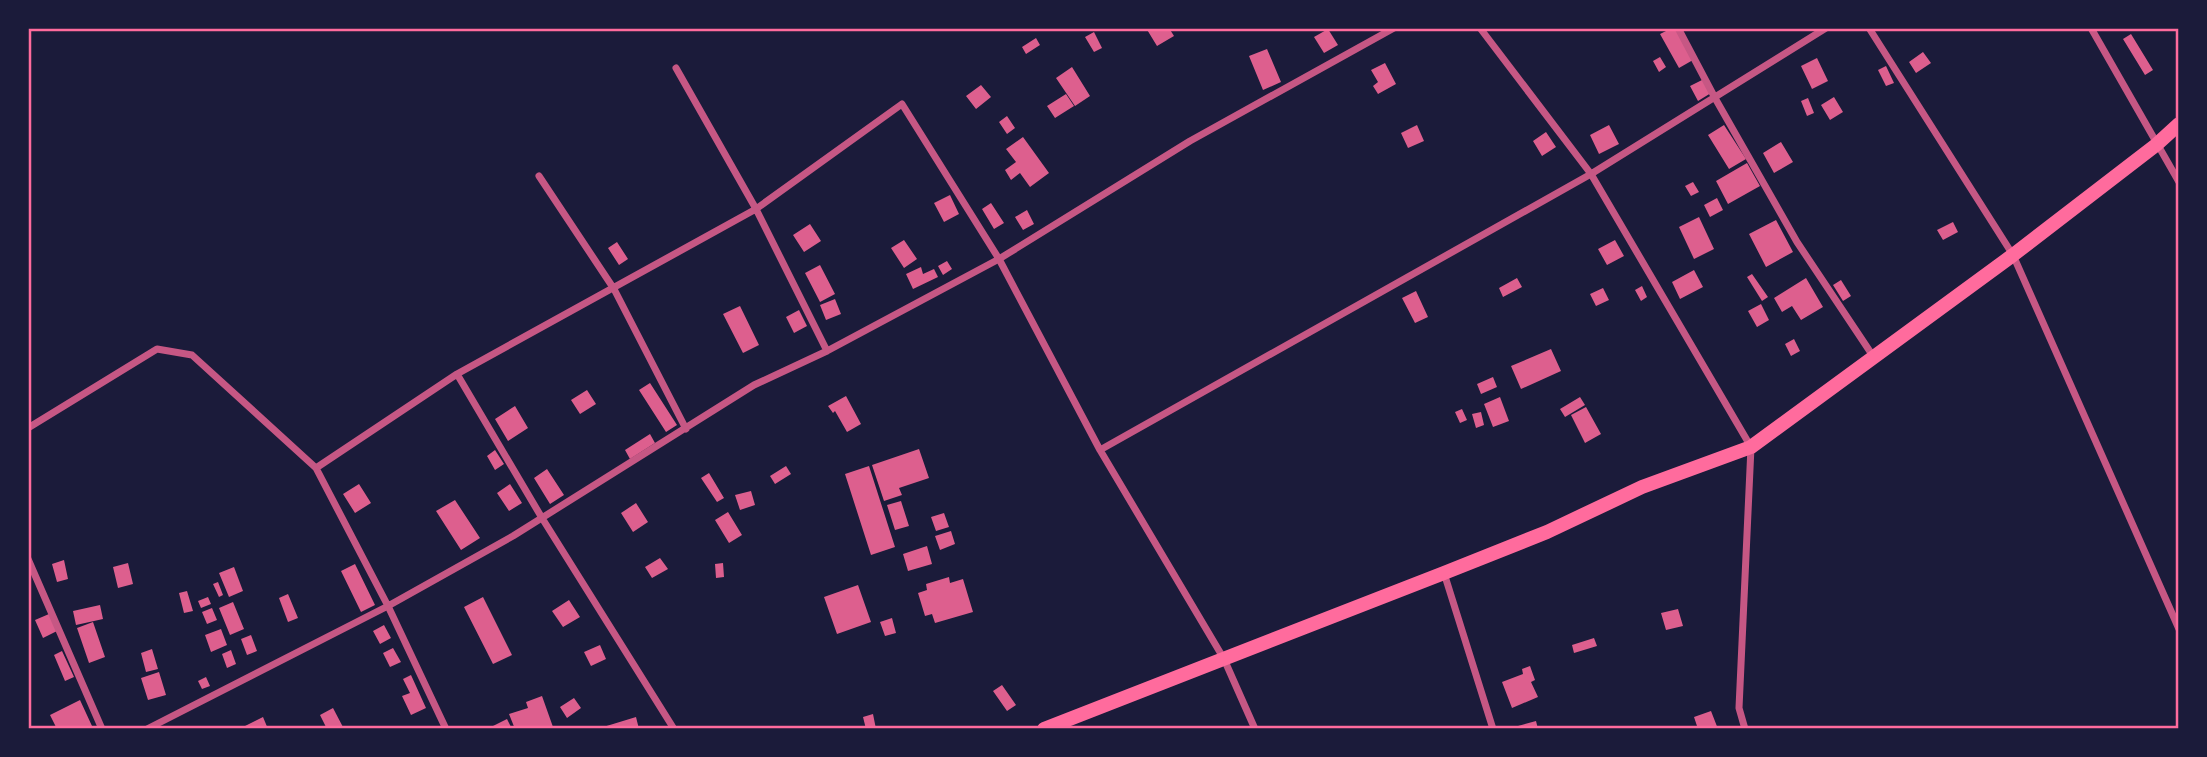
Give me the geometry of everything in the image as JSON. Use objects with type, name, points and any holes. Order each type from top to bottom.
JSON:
[{"type":"main road","points":[[1044,729],[1547,532],[1642,487],[1751,447],[2012,255],[2156,145],[2179,124]]},
{"type":"street","points":[[147,729],[388,606],[542,518],[754,385],[827,351],[999,259],[1190,141],[1394,28]]},
{"type":"street","points":[[1480,28],[1591,174],[1751,447],[1739,708],[1745,729]]},
{"type":"street","points":[[1678,28],[1797,242],[1872,356]]},
{"type":"street","points":[[1100,450],[1591,174],[1826,28]]},
{"type":"street","points":[[1869,28],[2012,255],[2179,629]]},
{"type":"street","points":[[2091,28],[2179,183]]},
{"type":"street","points":[[676,68],[756,209],[827,351]]},
{"type":"street","points":[[316,468],[457,374],[756,209],[902,104],[999,259],[1100,450],[1224,659],[1255,729]]},
{"type":"street","points":[[539,176],[614,289],[686,429]]},
{"type":"street","points":[[28,428],[157,349],[192,355],[316,468],[388,606],[446,729]]},
{"type":"street","points":[[457,374],[542,518],[674,729]]},
{"type":"street","points":[[28,559],[102,729]]},
{"type":"street","points":[[1444,573],[1493,729]]},
{"type":"building","points":[[1146,28],[1169,28],[1174,36],[1157,46]]},
{"type":"building","points":[[1675,28],[1693,60],[1679,68],[1660,34]]},
{"type":"building","points":[[1328,29],[1338,45],[1324,53],[1314,37]]},
{"type":"building","points":[[1094,32],[1102,48],[1094,52],[1085,37]]},
{"type":"building","points":[[2131,34],[2153,70],[2145,75],[2123,39]]},
{"type":"building","points":[[1036,38],[1040,45],[1026,54],[1022,47]]},
{"type":"building","points":[[1267,49],[1281,82],[1263,90],[1249,56]]},
{"type":"building","points":[[1923,52],[1931,63],[1916,73],[1909,62]]},
{"type":"building","points":[[1660,57],[1666,67],[1659,72],[1653,61]]},
{"type":"building","points":[[1817,58],[1828,81],[1812,89],[1801,66]]},
{"type":"building","points":[[1385,63],[1396,84],[1378,94],[1373,86],[1378,82],[1371,70]]},
{"type":"building","points":[[1886,66],[1894,83],[1886,86],[1878,70]]},
{"type":"building","points":[[1072,67],[1090,96],[1075,106],[1056,78]]},
{"type":"building","points":[[1704,79],[1711,93],[1698,101],[1690,86]]},
{"type":"building","points":[[981,85],[991,97],[976,109],[966,96]]},
{"type":"building","points":[[1066,94],[1074,106],[1055,118],[1047,106]]},
{"type":"building","points":[[1834,97],[1843,112],[1830,120],[1821,105]]},
{"type":"building","points":[[1808,98],[1814,113],[1807,116],[1801,101]]},
{"type":"building","points":[[1007,116],[1015,128],[1007,134],[999,122]]},
{"type":"building","points":[[1417,125],[1424,141],[1408,148],[1401,133]]},
{"type":"building","points":[[1609,125],[1619,144],[1599,154],[1590,135]]},
{"type":"building","points":[[1724,125],[1746,159],[1729,169],[1708,135]]},
{"type":"building","points":[[1546,132],[1556,147],[1542,156],[1533,141]]},
{"type":"building","points":[[1023,137],[1049,173],[1030,187],[1020,173],[1011,180],[1005,170],[1016,162],[1006,149]]},
{"type":"building","points":[[1781,142],[1793,162],[1774,173],[1763,153]]},
{"type":"building","points":[[1747,163],[1760,186],[1728,204],[1716,181]]},
{"type":"building","points":[[1693,182],[1699,192],[1691,196],[1685,186]]},
{"type":"building","points":[[950,195],[959,214],[944,222],[934,203]]},
{"type":"building","points":[[1717,198],[1723,210],[1710,217],[1704,205]]},
{"type":"building","points":[[991,203],[1004,223],[994,229],[982,209]]},
{"type":"building","points":[[1027,210],[1034,224],[1023,230],[1015,217]]},
{"type":"building","points":[[1699,217],[1714,249],[1694,259],[1679,227]]},
{"type":"building","points":[[1776,220],[1793,252],[1766,267],[1749,234]]},
{"type":"building","points":[[1953,222],[1958,232],[1943,240],[1937,230]]},
{"type":"building","points":[[810,224],[821,241],[804,252],[793,235]]},
{"type":"building","points":[[904,240],[917,259],[904,268],[891,248]]},
{"type":"building","points":[[1615,240],[1624,256],[1607,265],[1598,249]]},
{"type":"building","points":[[617,242],[628,259],[619,265],[608,248]]},
{"type":"building","points":[[947,261],[952,269],[943,275],[938,266]]},
{"type":"building","points":[[820,265],[835,294],[820,302],[805,273]]},
{"type":"building","points":[[921,267],[923,274],[934,269],[938,277],[913,289],[906,274]]},
{"type":"building","points":[[1694,270],[1703,287],[1680,299],[1672,282]]},
{"type":"building","points":[[1752,274],[1768,297],[1762,301],[1747,277]]},
{"type":"building","points":[[1517,278],[1522,287],[1503,297],[1499,288]]},
{"type":"building","points":[[1806,278],[1823,307],[1801,320],[1792,306],[1782,312],[1774,298]]},
{"type":"building","points":[[1841,280],[1851,296],[1843,301],[1833,285]]},
{"type":"building","points":[[1642,286],[1647,297],[1641,301],[1635,290]]},
{"type":"building","points":[[1603,288],[1609,300],[1596,306],[1590,294]]},
{"type":"building","points":[[1416,291],[1428,317],[1415,323],[1402,298]]},
{"type":"building","points":[[835,299],[841,314],[826,320],[820,305]]},
{"type":"building","points":[[1761,304],[1769,320],[1757,327],[1748,311]]},
{"type":"building","points":[[740,306],[759,345],[743,353],[723,314]]},
{"type":"building","points":[[799,310],[807,326],[794,333],[786,317]]},
{"type":"building","points":[[1794,339],[1800,351],[1791,356],[1785,344]]},
{"type":"building","points":[[1551,349],[1561,371],[1521,389],[1511,366]]},
{"type":"building","points":[[1493,377],[1497,387],[1481,394],[1477,384]]},
{"type":"building","points":[[650,383],[677,425],[666,432],[639,390]]},
{"type":"building","points":[[587,390],[596,404],[580,414],[571,400]]},
{"type":"building","points":[[846,396],[861,424],[847,432],[835,411],[833,413],[828,406]]},
{"type":"building","points":[[1500,397],[1509,421],[1493,427],[1484,404]]},
{"type":"building","points":[[1580,397],[1585,405],[1565,417],[1560,409]]},
{"type":"building","points":[[515,406],[528,428],[508,441],[495,419]]},
{"type":"building","points":[[1586,407],[1601,434],[1585,443],[1571,415]]},
{"type":"building","points":[[1462,409],[1467,420],[1460,423],[1455,412]]},
{"type":"building","points":[[1481,412],[1484,425],[1476,428],[1472,414]]},
{"type":"building","points":[[650,434],[655,443],[630,459],[625,450]]},
{"type":"building","points":[[919,449],[929,478],[899,488],[902,495],[884,501],[872,465]]},
{"type":"building","points":[[495,450],[504,464],[495,470],[487,456]]},
{"type":"building","points":[[786,466],[791,474],[775,484],[770,476]]},
{"type":"building","points":[[869,466],[895,547],[871,555],[845,474]]},
{"type":"building","points":[[547,469],[564,495],[550,504],[534,478]]},
{"type":"building","points":[[709,473],[724,498],[717,502],[701,478]]},
{"type":"building","points":[[359,484],[371,503],[355,513],[343,494]]},
{"type":"building","points":[[510,484],[522,503],[509,511],[497,493]]},
{"type":"building","points":[[751,491],[755,505],[740,510],[735,495]]},
{"type":"building","points":[[455,500],[480,538],[461,550],[436,511]]},
{"type":"building","points":[[901,501],[909,526],[895,530],[887,505]]},
{"type":"building","points":[[636,503],[648,522],[633,532],[621,513]]},
{"type":"building","points":[[728,512],[742,535],[729,543],[715,520]]},
{"type":"building","points":[[944,513],[949,527],[936,531],[931,517]]},
{"type":"building","points":[[951,531],[955,544],[940,550],[935,536]]},
{"type":"building","points":[[927,546],[932,564],[908,571],[903,554]]},
{"type":"building","points":[[660,558],[668,569],[652,578],[645,567]]},
{"type":"building","points":[[64,560],[68,579],[57,582],[52,564]]},
{"type":"building","points":[[128,563],[133,584],[118,588],[113,567]]},
{"type":"building","points":[[723,563],[724,577],[716,578],[715,564]]},
{"type":"building","points":[[355,564],[375,605],[361,612],[341,571]]},
{"type":"building","points":[[234,567],[243,591],[229,597],[219,573]]},
{"type":"building","points":[[949,577],[950,583],[963,579],[973,612],[935,623],[932,614],[925,616],[918,593],[927,590],[926,584]]},
{"type":"building","points":[[218,582],[223,595],[219,597],[213,584]]},
{"type":"building","points":[[858,585],[871,622],[837,634],[824,597]]},
{"type":"building","points":[[187,591],[193,611],[184,613],[179,593]]},
{"type":"building","points":[[288,594],[298,618],[288,622],[279,598]]},
{"type":"building","points":[[208,597],[211,604],[201,608],[198,601]]},
{"type":"building","points":[[483,597],[512,655],[493,664],[464,607]]},
{"type":"building","points":[[569,600],[580,617],[563,627],[552,611]]},
{"type":"building","points":[[233,602],[244,629],[230,635],[219,608]]},
{"type":"building","points":[[100,605],[103,619],[76,625],[73,611]]},
{"type":"building","points":[[212,608],[217,620],[207,624],[202,612]]},
{"type":"building","points":[[1678,609],[1683,626],[1666,630],[1661,613]]},
{"type":"building","points":[[49,614],[57,631],[43,638],[35,620]]},
{"type":"building","points":[[892,618],[896,633],[885,636],[880,622]]},
{"type":"building","points":[[93,622],[105,657],[89,663],[77,628]]},
{"type":"building","points":[[384,625],[391,638],[380,644],[373,631]]},
{"type":"building","points":[[221,629],[227,645],[211,652],[205,635]]},
{"type":"building","points":[[251,635],[257,651],[247,655],[241,639]]},
{"type":"building","points":[[1594,638],[1597,646],[1574,653],[1572,645]]},
{"type":"building","points":[[600,645],[606,659],[591,666],[584,652]]},
{"type":"building","points":[[393,648],[401,662],[390,667],[383,653]]},
{"type":"building","points":[[152,649],[158,669],[146,672],[141,653]]},
{"type":"building","points":[[231,650],[236,664],[227,668],[222,654]]},
{"type":"building","points":[[62,651],[74,677],[65,681],[54,655]]},
{"type":"building","points":[[1530,666],[1535,680],[1531,682],[1538,697],[1512,708],[1502,682],[1523,674],[1522,669]]},
{"type":"building","points":[[159,672],[166,695],[148,700],[141,678]]},
{"type":"building","points":[[411,675],[426,708],[411,715],[402,696],[410,693],[403,679]]},
{"type":"building","points":[[206,677],[210,686],[202,689],[198,681]]},
{"type":"building","points":[[1002,685],[1016,705],[1007,711],[993,691]]},
{"type":"building","points":[[542,696],[553,727],[515,729],[509,714],[528,708],[526,702]]},
{"type":"building","points":[[574,698],[581,708],[567,718],[560,707]]},
{"type":"building","points":[[80,700],[92,726],[87,729],[57,729],[50,715]]},
{"type":"building","points":[[333,708],[344,729],[327,729],[320,715]]},
{"type":"building","points":[[1711,711],[1718,729],[1698,729],[1694,717]]},
{"type":"building","points":[[873,714],[876,729],[866,729],[863,717]]},
{"type":"building","points":[[263,717],[268,729],[244,729],[243,727]]},
{"type":"building","points":[[636,717],[639,729],[600,729],[600,728]]},
{"type":"building","points":[[507,719],[512,729],[492,729],[491,727]]},
{"type":"building","points":[[1536,721],[1538,729],[1519,729],[1518,726]]}]
